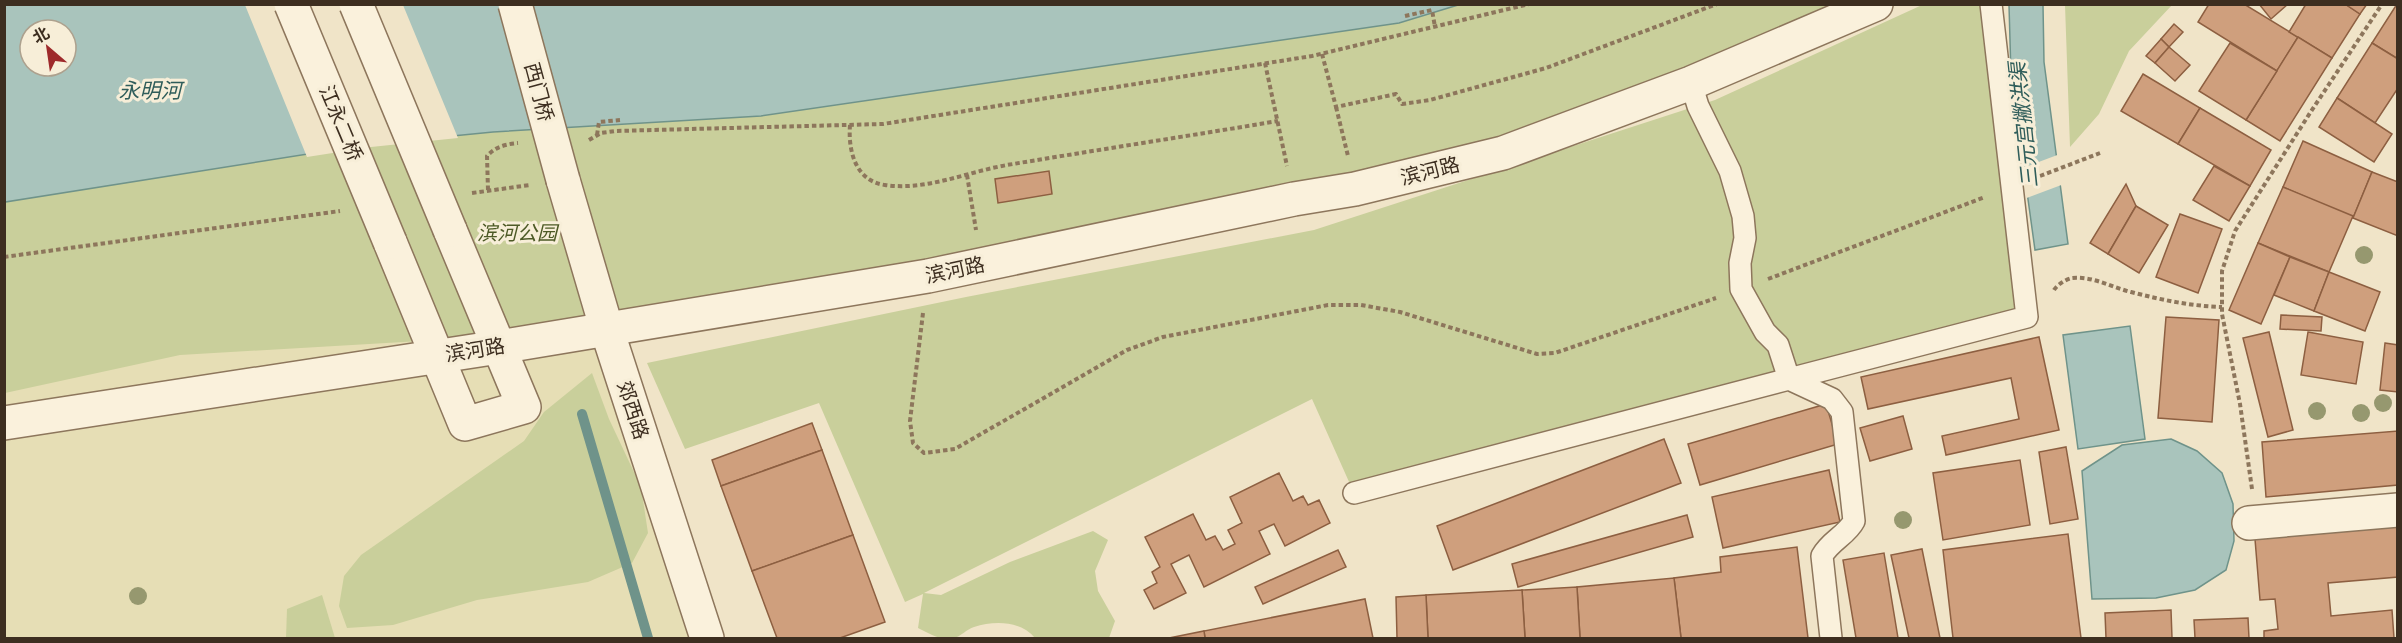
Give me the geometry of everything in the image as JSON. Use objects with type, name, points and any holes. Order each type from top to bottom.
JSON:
[{"type":"street","name":"江永二桥","points":[[291,4],[465,424],[524,407],[498,347]]},
{"type":"street","points":[[356,4],[498,347]]},
{"type":"street","name":"西门桥","points":[[515,4],[562,180]]},
{"type":"street","name":"滨河路","points":[[4,423],[607,330],[928,276],[1294,199],[1355,189],[1503,153],[1691,83],[1876,4]]},
{"type":"street","name":"郊西路","points":[[562,180],[607,330],[707,639]]},
{"type":"street","points":[[2253,522],[2397,510]]},
{"type":"lane","points":[[1354,493],[2027,317],[2015,186],[1991,4]]},
{"type":"lane","points":[[1691,83],[1698,106],[1730,171],[1743,216],[1745,238],[1740,263],[1742,289],[1765,332],[1778,345],[1789,379],[1832,399],[1842,412],[1854,521],[1851,528],[1826,548],[1822,556],[1831,639]]},
{"type":"path","points":[[584,142],[615,131],[883,124],[1322,54],[1529,4]]},
{"type":"path","points":[[1336,107],[1396,93],[1402,104],[1430,100],[1546,68],[1717,4]]},
{"type":"path","points":[[2253,522],[2240,404],[2222,307],[2222,271],[2235,231],[2382,4]]},
{"type":"path","points":[[1405,16],[1432,10],[1435,27]]},
{"type":"path","points":[[1322,54],[1355,189]]},
{"type":"path","points":[[1265,63],[1294,199]]},
{"type":"path","points":[[597,136],[599,122],[620,120]]},
{"type":"path","points":[[850,125],[849,146],[862,173],[869,179],[885,185],[930,183],[1004,166],[1278,122]]},
{"type":"path","points":[[928,276],[910,421],[914,443],[924,453],[955,449],[1127,350],[1163,337],[1328,305],[1361,304],[1400,312],[1537,354],[1555,353],[1742,289],[2100,153]]},
{"type":"path","points":[[967,175],[981,265]]},
{"type":"path","points":[[464,194],[562,180]]},
{"type":"path","points":[[4,257],[346,210]]},
{"type":"path","points":[[2027,317],[2046,308],[2055,287],[2071,278],[2097,280],[2121,290],[2188,306],[2222,307]]},
{"type":"shaded area","points":[[371,144],[596,344],[689,638],[5,638],[5,202]]},
{"type":"green space","name":"滨河公园","points":[[1458,5],[1876,5],[1503,151],[607,330],[180,355],[5,393],[5,202],[371,144],[493,132],[761,116],[1399,23]]},
{"type":"green space","points":[[1922,5],[1994,5],[2027,317],[1354,493],[1312,399],[924,593],[941,595],[1010,562],[1093,531],[1108,540],[1095,571],[1098,591],[1115,621],[1109,638],[1035,638],[1023,628],[1015,625],[990,623],[969,629],[956,637],[944,639],[918,628],[923,594],[905,602],[819,403],[685,449],[647,363],[966,297],[1314,230],[1715,100]]},
{"type":"green space","points":[[2065,5],[2172,5],[2129,51],[2099,114],[2070,147]]},
{"type":"green space","points":[[592,373],[609,419],[641,487],[648,533],[632,563],[588,582],[477,600],[393,625],[347,628],[339,606],[344,576],[361,555],[524,441],[544,412]]},
{"type":"green space","points":[[322,595],[335,638],[286,638],[287,609]]},
{"type":"water","name":"永明河","points":[[5,5],[1458,5],[1399,23],[761,116],[493,132],[371,144],[5,202]]},
{"type":"water","name":"三元宫撇洪渠","points":[[2009,5],[2043,5],[2044,62],[2068,244],[2035,250],[2011,76]]},
{"type":"water","points":[[2130,326],[2145,439],[2078,449],[2063,335]]},
{"type":"water","points":[[2171,439],[2197,451],[2222,473],[2233,504],[2234,541],[2226,570],[2195,590],[2156,598],[2092,599],[2082,471],[2122,445]]},
{"type":"pier","points":[[245,5],[403,5],[458,138],[371,147],[307,157]]},
{"type":"pier","points":[[2060,154],[2064,184],[2024,199],[2020,169]]},
{"type":"building","points":[[2209,4],[2244,4],[2298,37],[2277,71],[2198,22]]},
{"type":"building","points":[[2259,4],[2288,4],[2271,19]]},
{"type":"building","points":[[2306,4],[2345,4],[2360,14],[2332,58],[2289,32]]},
{"type":"building","points":[[2345,4],[2367,4],[2360,14]]},
{"type":"building","points":[[2398,4],[2398,59],[2372,43]]},
{"type":"building","points":[[2174,24],[2183,32],[2169,47],[2161,39]]},
{"type":"building","points":[[2298,37],[2332,58],[2280,141],[2246,120]]},
{"type":"building","points":[[2161,39],[2169,47],[2155,63],[2146,56]]},
{"type":"building","points":[[2230,43],[2277,71],[2246,120],[2199,91]]},
{"type":"building","points":[[2372,43],[2398,59],[2398,88],[2375,123],[2337,98]]},
{"type":"building","points":[[2169,47],[2190,65],[2175,81],[2155,63]]},
{"type":"building","points":[[2143,74],[2200,108],[2178,144],[2121,111]]},
{"type":"building","points":[[2337,98],[2392,134],[2374,162],[2319,127]]},
{"type":"building","points":[[2200,108],[2271,150],[2250,186],[2178,144]]},
{"type":"building","points":[[2303,141],[2372,172],[2353,218],[2283,187]]},
{"type":"building","points":[[2214,166],[2250,186],[2229,221],[2193,200]]},
{"type":"building","points":[[1049,171],[1052,194],[998,203],[995,179]]},
{"type":"building","points":[[2372,172],[2398,182],[2398,236],[2353,218]]},
{"type":"building","points":[[2126,184],[2136,206],[2108,254],[2090,243]]},
{"type":"building","points":[[2283,187],[2353,216],[2329,272],[2258,243]]},
{"type":"building","points":[[2136,206],[2168,225],[2139,273],[2108,254]]},
{"type":"building","points":[[2180,214],[2222,229],[2198,293],[2156,277]]},
{"type":"building","points":[[2258,243],[2290,257],[2261,324],[2229,310]]},
{"type":"building","points":[[2290,257],[2329,272],[2314,311],[2274,295]]},
{"type":"building","points":[[2329,272],[2380,292],[2365,331],[2314,311]]},
{"type":"building","points":[[2281,315],[2322,317],[2321,331],[2280,329]]},
{"type":"building","points":[[2166,317],[2219,320],[2212,422],[2158,418]]},
{"type":"building","points":[[2269,332],[2293,430],[2268,437],[2243,338]]},
{"type":"building","points":[[2308,332],[2363,342],[2356,384],[2301,375]]},
{"type":"building","points":[[2039,337],[2059,430],[1946,455],[1942,436],[2019,419],[2011,378],[1868,409],[1861,377]]},
{"type":"building","points":[[2385,343],[2398,345],[2398,392],[2380,390]]},
{"type":"building","points":[[1826,404],[1838,444],[1700,485],[1688,444]]},
{"type":"building","points":[[1903,416],[1912,449],[1870,461],[1860,428]]},
{"type":"building","points":[[812,423],[822,450],[721,486],[712,460]]},
{"type":"building","points":[[2398,431],[2398,485],[2266,497],[2262,442]]},
{"type":"building","points":[[1664,439],[1681,483],[1453,570],[1437,526]]},
{"type":"building","points":[[2066,447],[2078,519],[2050,524],[2039,452]]},
{"type":"building","points":[[822,450],[853,535],[752,571],[721,486]]},
{"type":"building","points":[[2020,460],[2030,525],[1943,540],[1933,473]]},
{"type":"building","points":[[1829,470],[1840,522],[1723,548],[1712,497]]},
{"type":"building","points":[[1279,473],[1293,501],[1303,496],[1308,505],[1319,500],[1330,523],[1285,546],[1274,524],[1259,531],[1270,554],[1204,587],[1189,555],[1171,564],[1186,593],[1154,609],[1144,590],[1157,583],[1152,572],[1160,567],[1145,537],[1193,514],[1206,540],[1215,536],[1223,550],[1235,544],[1228,530],[1242,523],[1230,497]]},
{"type":"building","points":[[1687,515],[1693,537],[1518,587],[1512,564]]},
{"type":"building","points":[[2398,516],[2398,577],[2328,583],[2331,616],[2392,610],[2394,638],[2264,638],[2264,631],[2278,629],[2275,599],[2260,600],[2254,527]]},
{"type":"building","points":[[2068,534],[2081,638],[1953,638],[1943,550]]},
{"type":"building","points":[[853,535],[885,622],[840,638],[777,638],[752,571]]},
{"type":"building","points":[[1797,547],[1808,638],[1681,638],[1674,578],[1721,572],[1720,557]]},
{"type":"building","points":[[1922,549],[1940,638],[1909,638],[1891,555]]},
{"type":"building","points":[[1338,550],[1346,567],[1263,604],[1255,587]]},
{"type":"building","points":[[1884,553],[1898,638],[1856,638],[1843,560]]},
{"type":"building","points":[[1674,578],[1681,638],[1580,638],[1577,587]]},
{"type":"building","points":[[1577,587],[1580,638],[1525,638],[1522,590]]},
{"type":"building","points":[[1522,590],[1525,638],[1428,638],[1426,595]]},
{"type":"building","points":[[1426,595],[1428,638],[1397,638],[1396,597]]},
{"type":"building","points":[[1365,599],[1373,638],[1205,638],[1204,631]]},
{"type":"building","points":[[2171,610],[2172,638],[2106,638],[2105,613]]},
{"type":"building","points":[[2248,618],[2249,638],[2195,638],[2194,620]]},
{"type":"building","points":[[1204,631],[1205,638],[1169,638]]},
{"type":"waterway","points":[[582,414],[648,638]]}]
